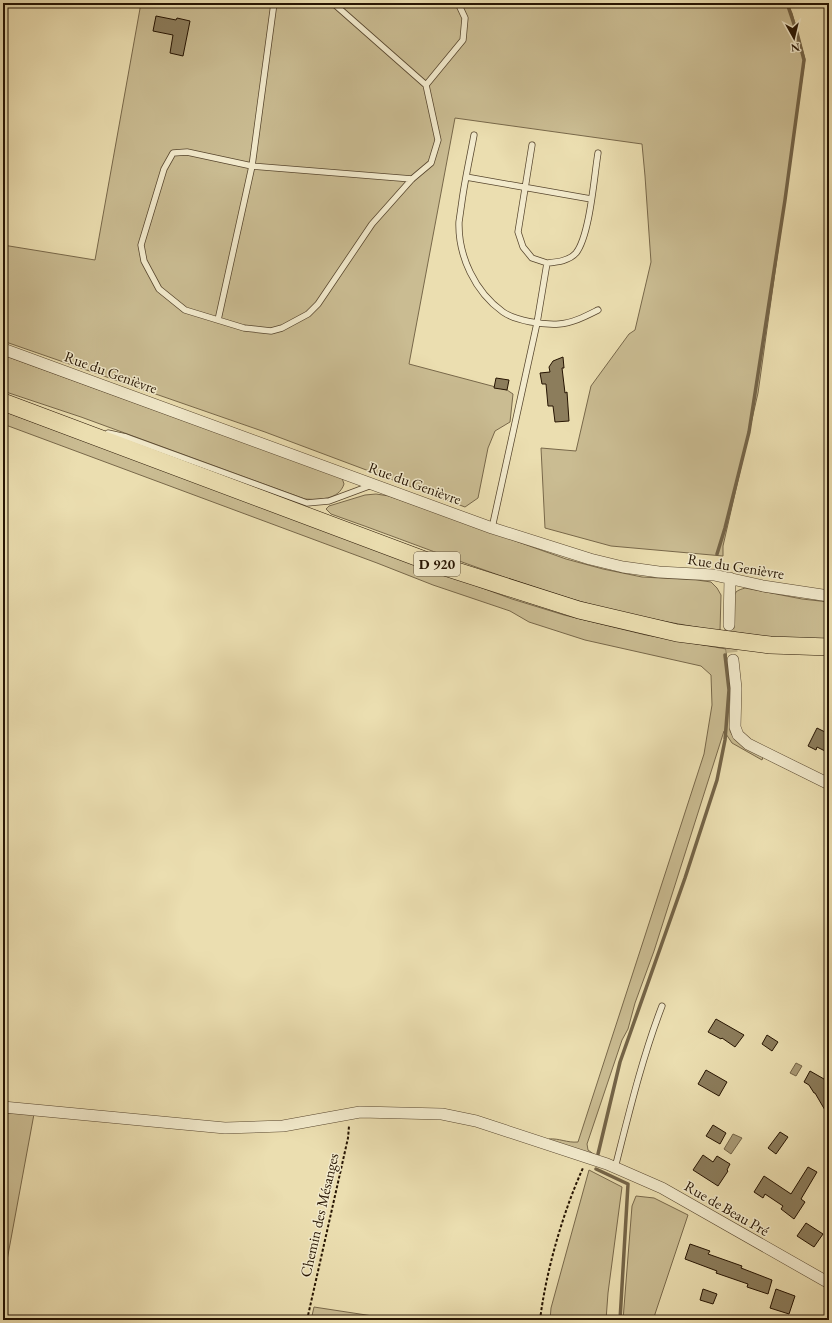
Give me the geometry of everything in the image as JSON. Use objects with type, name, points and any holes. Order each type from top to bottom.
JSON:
[{"type":"main road","name":"D 920","points":[[3,402],[60,422],[435,564],[579,610],[677,633],[770,644],[829,648]]},
{"type":"street","name":"Rue du Genièvre","points":[[3,349],[492,528],[590,560],[623,567],[659,572],[714,575],[763,586],[829,596]]},
{"type":"street","points":[[729,625],[730,578]]},
{"type":"street","points":[[733,660],[736,688],[735,727],[738,735],[748,744],[829,784]]},
{"type":"street","name":"Rue de Beau Pré","points":[[3,1107],[226,1128],[283,1126],[360,1112],[442,1114],[476,1121],[589,1158],[662,1188],[829,1283]]},
{"type":"lane","points":[[218,320],[252,166],[274,3]]},
{"type":"lane","points":[[333,3],[426,85],[438,140],[432,163],[412,179],[372,224],[318,304],[308,314],[282,328],[271,331],[244,328],[185,310],[159,289],[144,261],[141,245],[164,169],[173,153],[187,152],[252,166],[412,179]]},
{"type":"lane","points":[[426,85],[463,40],[465,18],[458,3]]},
{"type":"lane","points":[[474,135],[459,222],[463,255],[476,283],[488,298],[504,313],[522,320],[537,323],[558,324],[578,320],[598,310]]},
{"type":"lane","points":[[532,145],[518,232],[523,247],[532,258],[547,263],[562,262],[575,254],[582,242],[587,225],[598,153]]},
{"type":"lane","points":[[466,177],[591,199]]},
{"type":"lane","points":[[492,528],[537,323],[547,263]]},
{"type":"lane","points":[[60,422],[126,437],[307,503],[329,501],[374,484]]},
{"type":"lane","points":[[611,1166],[662,1006]]},
{"type":"path","name":"Chemin des Mésanges","points":[[307,1320],[348,1138],[351,1114]]},
{"type":"path","points":[[540,1320],[542,1301],[555,1248],[575,1185],[589,1158]]},
{"type":"shaded area","points":[[141,3],[787,3],[792,13],[805,59],[758,393],[723,546],[723,556],[611,546],[545,528],[541,448],[576,451],[591,386],[629,334],[635,330],[651,262],[642,144],[455,118],[409,364],[507,390],[513,394],[510,422],[495,431],[488,448],[478,498],[465,507],[265,432],[3,341],[3,245],[95,260]]},
{"type":"shaded area","points":[[3,355],[342,478],[344,484],[338,493],[328,498],[305,499],[81,417],[3,391]]},
{"type":"shaded area","points":[[3,411],[512,599],[564,615],[646,635],[726,649],[727,664],[732,684],[730,731],[740,744],[763,757],[762,760],[732,743],[724,731],[654,951],[587,1144],[588,1150],[595,1155],[549,1139],[578,1142],[704,754],[712,705],[711,675],[701,666],[585,640],[529,622],[510,611],[433,585],[3,424]]},
{"type":"shaded area","points":[[376,494],[389,496],[566,559],[603,569],[642,577],[711,582],[721,595],[720,631],[677,624],[607,609],[572,599],[502,576],[331,514],[326,509],[329,506],[365,495]]},
{"type":"shaded area","points":[[745,588],[802,599],[829,602],[829,640],[769,637],[734,632],[734,596],[737,591]]},
{"type":"shaded area","points":[[796,1063],[802,1066],[796,1076],[790,1073]]},
{"type":"shaded area","points":[[3,1113],[34,1114],[3,1282]]},
{"type":"shaded area","points":[[733,1134],[742,1138],[731,1154],[724,1149]]},
{"type":"shaded area","points":[[589,1170],[622,1187],[608,1293],[606,1320],[550,1320],[551,1308]]},
{"type":"shaded area","points":[[636,1196],[654,1198],[688,1215],[653,1320],[623,1320],[632,1206]]},
{"type":"shaded area","points":[[314,1307],[399,1320],[311,1320]]},
{"type":"building","points":[[156,16],[190,21],[183,56],[170,53],[173,35],[153,31]]},
{"type":"building","points":[[563,357],[564,368],[562,368],[565,393],[567,392],[569,421],[555,422],[553,406],[548,406],[546,384],[542,384],[540,373],[550,372],[549,367],[553,361]]},
{"type":"building","points":[[496,378],[509,380],[507,390],[494,388]]},
{"type":"building","points":[[817,728],[829,734],[829,753],[817,747],[816,750],[808,746]]},
{"type":"building","points":[[716,1019],[744,1035],[735,1047],[722,1038],[721,1039],[708,1032]]},
{"type":"building","points":[[767,1035],[778,1042],[772,1051],[762,1044]]},
{"type":"building","points":[[706,1070],[727,1082],[719,1096],[698,1084]]},
{"type":"building","points":[[810,1071],[824,1079],[829,1088],[829,1117],[815,1093],[809,1085],[804,1082]]},
{"type":"building","points":[[713,1125],[726,1133],[720,1144],[706,1136]]},
{"type":"building","points":[[780,1132],[788,1137],[776,1154],[768,1148]]},
{"type":"building","points":[[703,1155],[713,1162],[717,1156],[730,1164],[727,1170],[728,1171],[718,1186],[693,1170]]},
{"type":"building","points":[[808,1167],[817,1172],[801,1199],[805,1202],[794,1219],[781,1209],[783,1206],[765,1194],[763,1198],[754,1192],[764,1176],[791,1194]]},
{"type":"building","points":[[806,1223],[823,1234],[814,1247],[797,1236]]},
{"type":"building","points":[[690,1244],[710,1251],[708,1254],[742,1266],[741,1268],[772,1280],[768,1294],[747,1287],[748,1284],[716,1273],[717,1271],[685,1259]]},
{"type":"building","points":[[703,1289],[717,1294],[713,1304],[700,1300]]},
{"type":"building","points":[[776,1289],[795,1296],[789,1314],[770,1308]]},
{"type":"waterway","points":[[717,554],[749,432],[785,200],[804,60],[787,3]]},
{"type":"waterway","points":[[598,1154],[620,1062],[685,878],[717,780],[725,740],[729,690],[725,655]]},
{"type":"waterway","points":[[596,1169],[628,1184],[620,1320]]},
{"type":"tunnel","points":[[729,625],[733,660]]}]
